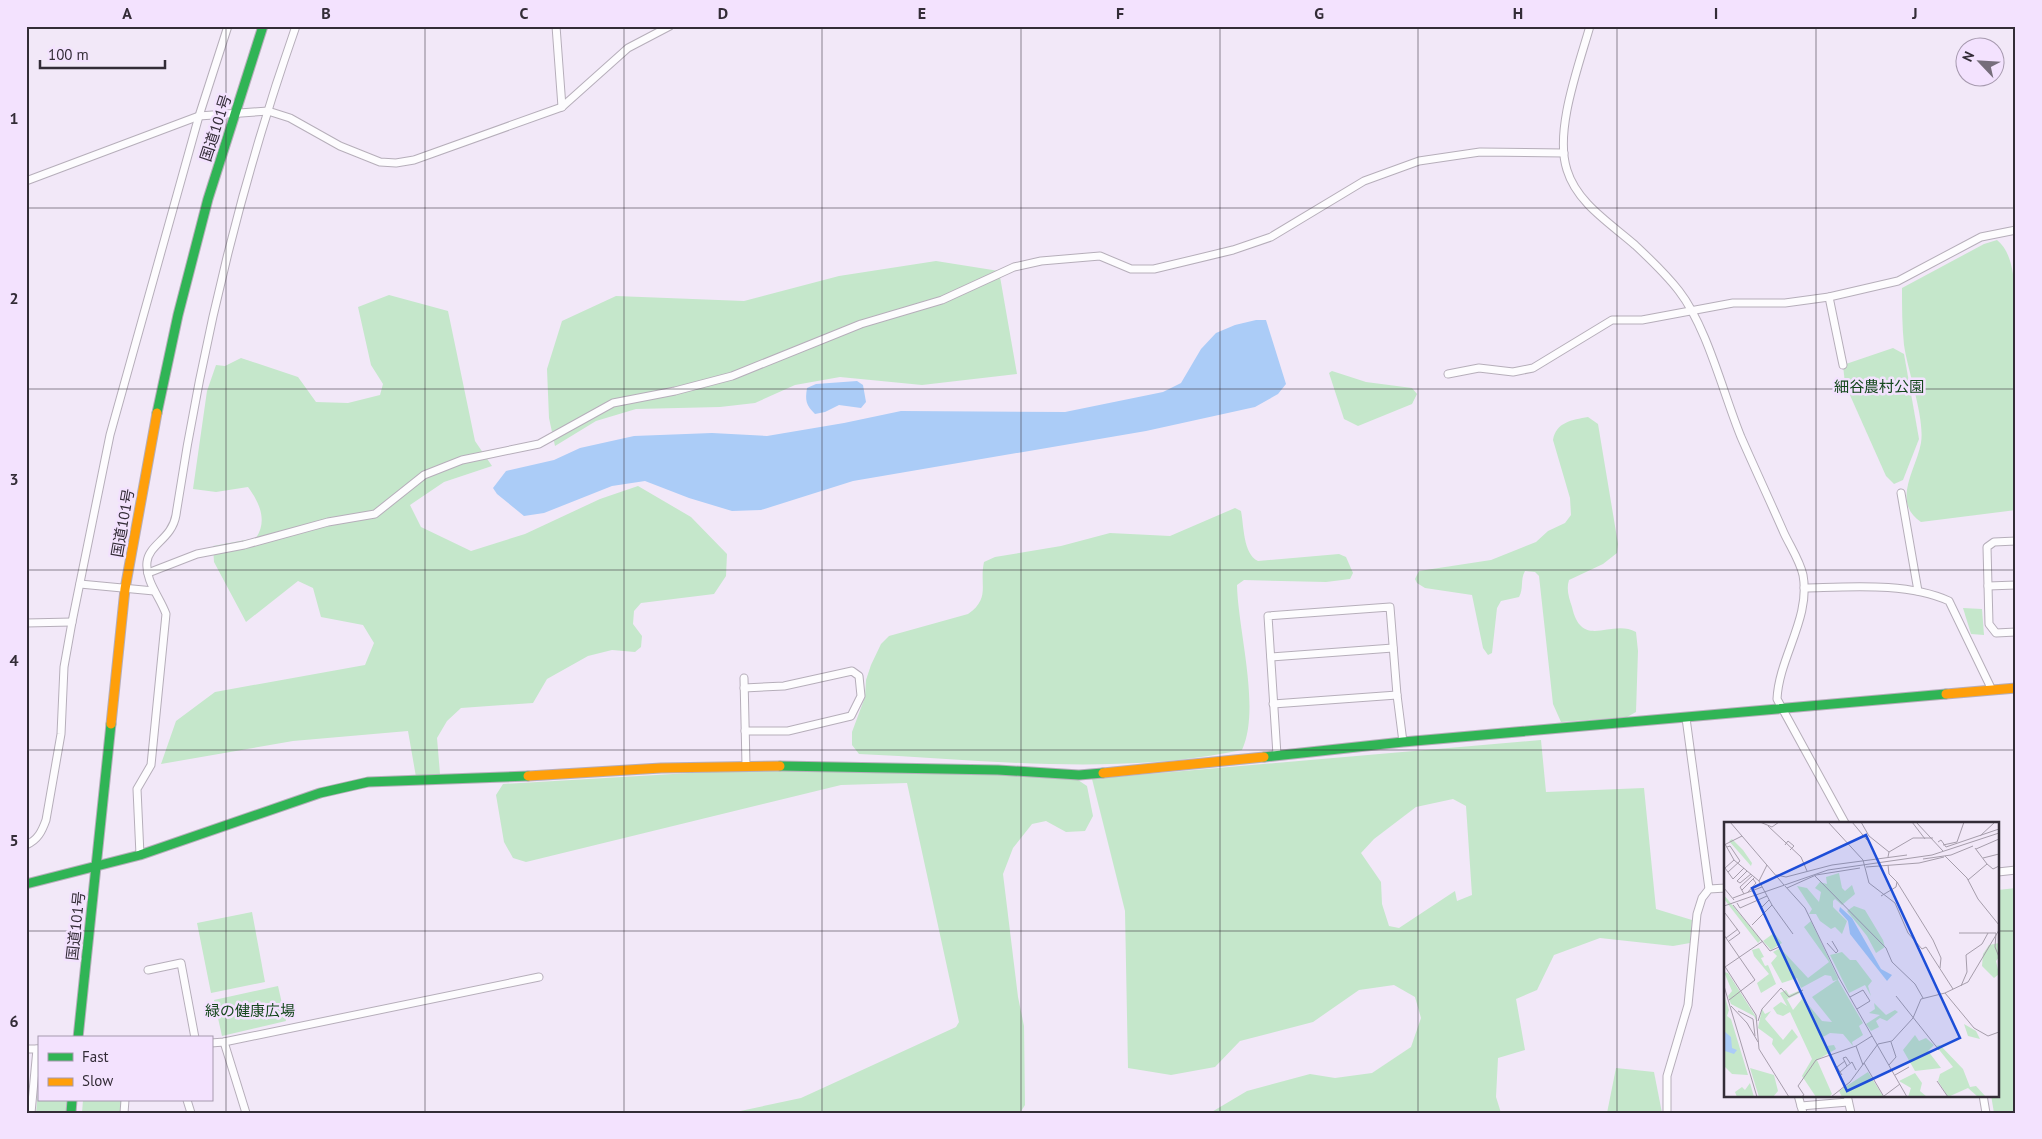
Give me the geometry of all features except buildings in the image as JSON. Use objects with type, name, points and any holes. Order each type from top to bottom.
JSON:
[{"type":"main road","name":"国道101号","points":[[78,1036],[125,589],[149,449],[178,315],[208,199],[263,26]]},
{"type":"main road","points":[[26,884],[140,855],[320,793],[368,782],[583,774],[661,768],[746,765],[1050,771],[1079,775],[1178,767],[1403,742],[2016,688]]},
{"type":"street","points":[[26,845],[34,842],[46,820],[61,734],[64,667],[110,436],[199,116],[228,26]]},
{"type":"street","points":[[140,855],[137,789],[151,765],[166,614],[162,601],[154,591],[148,573],[147,562],[150,553],[172,530],[176,516],[179,483],[192,409],[216,303],[246,181],[296,26]]},
{"type":"street","points":[[556,26],[562,107]]},
{"type":"street","points":[[26,181],[199,116],[234,115],[268,111],[290,118],[340,146],[380,162],[396,163],[414,160],[562,107],[628,48],[670,26]]},
{"type":"street","points":[[1590,26],[1566,115],[1564,153],[1567,170],[1578,193],[1598,214],[1667,276],[1691,310],[1711,355],[1741,434],[1802,573],[1804,588],[1798,623],[1777,684],[1777,699],[1844,822]]},
{"type":"street","points":[[148,573],[197,554],[261,541],[328,522],[375,514],[410,484],[432,472],[462,460],[539,444],[612,403],[675,391],[732,376],[861,324],[942,300],[1014,267],[1041,261],[1100,256],[1131,269],[1154,269],[1233,250],[1271,238],[1364,182],[1420,162],[1480,152],[1564,153]]},
{"type":"street","points":[[1448,374],[1479,368],[1513,372],[1533,368],[1612,320],[1642,320],[1733,303],[1785,303],[1829,297],[1898,281],[1981,237],[2016,230]]},
{"type":"street","points":[[1829,297],[1843,365]]},
{"type":"street","points":[[1901,493],[1918,591]]},
{"type":"street","points":[[2016,541],[1994,542],[1987,547],[1989,624],[1996,633],[2016,632]]},
{"type":"street","points":[[80,584],[154,591]]},
{"type":"street","points":[[1988,586],[2016,584]]},
{"type":"street","points":[[1804,588],[1872,587],[1918,591],[1949,600],[1992,690]]},
{"type":"street","points":[[1278,755],[1268,616],[1390,606],[1397,696],[1403,742]]},
{"type":"street","points":[[26,623],[72,622]]},
{"type":"street","points":[[1271,656],[1393,648]]},
{"type":"street","points":[[744,688],[784,686],[852,671],[859,676],[861,696],[851,716],[788,731],[745,732]]},
{"type":"street","points":[[744,678],[746,765]]},
{"type":"street","points":[[1273,704],[1397,696]]},
{"type":"street","points":[[1667,1113],[1667,1076],[1688,1005],[1697,914],[1702,898],[1709,889],[1686,718]]},
{"type":"street","points":[[2000,872],[2016,870]]},
{"type":"street","points":[[1709,889],[1724,888]]},
{"type":"street","points":[[148,970],[181,963],[195,1036]]},
{"type":"street","points":[[212,1043],[539,977]]},
{"type":"street","points":[[224,1042],[246,1113]]},
{"type":"street","points":[[26,1049],[38,1049],[31,1113]]},
{"type":"street","points":[[1798,1096],[1802,1110],[1847,1099],[1850,1113]]},
{"type":"street","points":[[1983,1096],[1986,1113]]},
{"type":"green space","points":[[1997,240],[2009,258],[2016,296],[2016,510],[1921,522],[1912,514],[1906,495],[1921,443],[1922,433],[1904,345],[1902,288],[1984,244]]},
{"type":"green space","points":[[936,261],[999,271],[1017,374],[922,385],[840,377],[795,385],[755,403],[720,407],[636,409],[596,421],[555,446],[549,418],[547,369],[562,321],[616,296],[744,301],[839,276]]},
{"type":"green space","points":[[389,295],[448,311],[475,441],[492,466],[444,482],[410,505],[421,527],[471,551],[525,534],[600,499],[638,486],[691,517],[727,554],[726,576],[714,594],[641,603],[634,611],[633,624],[642,636],[641,647],[635,652],[612,650],[588,656],[547,679],[533,703],[461,708],[447,721],[437,738],[440,774],[416,777],[408,731],[293,741],[161,764],[176,721],[215,692],[365,665],[374,643],[363,625],[321,617],[313,588],[298,581],[246,622],[214,562],[213,546],[256,538],[260,531],[262,518],[259,505],[248,487],[216,492],[193,489],[207,391],[216,365],[225,366],[241,358],[298,377],[316,402],[348,403],[380,395],[383,384],[371,365],[358,307]]},
{"type":"green space","name":"細谷農村公園","points":[[1893,348],[1904,354],[1919,439],[1903,480],[1894,484],[1886,476],[1845,384],[1843,365]]},
{"type":"green space","points":[[1332,371],[1366,382],[1412,388],[1417,394],[1412,404],[1358,426],[1344,419],[1329,373]]},
{"type":"green space","points":[[1588,417],[1598,424],[1618,544],[1617,553],[1603,564],[1569,580],[1568,594],[1577,620],[1590,631],[1617,628],[1636,632],[1638,651],[1636,712],[1627,717],[1561,722],[1553,704],[1539,576],[1535,572],[1525,571],[1519,597],[1501,601],[1497,608],[1492,653],[1488,655],[1483,648],[1472,595],[1425,588],[1417,583],[1415,579],[1419,571],[1491,560],[1536,542],[1548,531],[1565,523],[1571,515],[1570,498],[1553,440],[1557,429],[1561,426],[1571,421]]},
{"type":"green space","points":[[1235,508],[1241,511],[1249,552],[1258,561],[1339,554],[1346,557],[1353,573],[1350,579],[1326,582],[1244,580],[1237,585],[1249,692],[1247,733],[1242,750],[1195,758],[1147,762],[1051,764],[859,754],[852,745],[852,732],[865,697],[866,680],[881,644],[889,636],[968,614],[975,608],[982,597],[984,562],[995,557],[1061,546],[1110,533],[1170,536]]},
{"type":"green space","points":[[1963,608],[1982,609],[1984,635],[1971,634]]},
{"type":"green space","points":[[1541,740],[1546,792],[1644,788],[1656,909],[1692,920],[1690,943],[1673,946],[1600,938],[1554,955],[1537,990],[1516,999],[1525,1050],[1498,1058],[1496,1097],[1501,1113],[1210,1113],[1247,1091],[1310,1074],[1335,1078],[1372,1073],[1411,1047],[1421,1018],[1415,997],[1394,985],[1359,990],[1313,1022],[1240,1041],[1215,1067],[1171,1075],[1128,1068],[1125,911],[1092,779]],"holes":[[[1453,799],[1466,806],[1472,895],[1457,901],[1455,891],[1399,928],[1389,926],[1382,904],[1381,882],[1361,853],[1374,839],[1416,807]]]},
{"type":"green space","points":[[741,770],[1046,775],[1078,780],[1087,786],[1093,816],[1085,831],[1066,832],[1046,821],[1032,824],[1013,848],[1003,874],[1018,997],[1024,1026],[1025,1105],[1020,1113],[731,1113],[801,1098],[956,1027],[959,1022],[907,783],[841,785],[526,862],[513,858],[504,842],[496,795],[503,784]]},
{"type":"green space","points":[[2016,888],[2016,1113],[1994,1113],[1991,1096],[2000,1096],[2000,890]]},
{"type":"green space","points":[[252,912],[265,982],[211,993],[197,923]]},
{"type":"green space","name":"緑の健康広場","points":[[278,986],[286,1021],[222,1036],[214,1000]]},
{"type":"green space","points":[[1616,1068],[1654,1072],[1662,1113],[1607,1113]]},
{"type":"green space","points":[[38,1092],[38,1102],[67,1102],[66,1113],[36,1113]]},
{"type":"green space","points":[[83,1102],[122,1102],[121,1113],[82,1113]]},
{"type":"water","points":[[1256,320],[1266,320],[1286,384],[1278,394],[1255,407],[1146,431],[853,481],[761,510],[732,511],[689,498],[645,481],[612,486],[544,513],[524,516],[497,494],[493,488],[506,471],[554,460],[580,448],[634,436],[712,433],[767,436],[901,411],[1065,412],[1163,392],[1181,383],[1201,349],[1216,333],[1235,325]]},
{"type":"water","points":[[857,381],[863,385],[866,402],[861,408],[839,405],[825,412],[815,414],[808,405],[806,400],[807,388],[816,384]]},
{"type":"traffic: fast","points":[[157,413],[178,315],[208,199],[263,26]]},
{"type":"traffic: fast","points":[[1264,757],[1403,742],[1946,694]]},
{"type":"traffic: fast","points":[[78,1036],[111,724]]},
{"type":"traffic: fast","points":[[780,766],[998,770],[1079,775],[1103,773]]},
{"type":"traffic: fast","points":[[26,884],[140,855],[320,793],[368,782],[528,776]]},
{"type":"traffic: fast","points":[[71,1113],[72,1102]]},
{"type":"traffic: slow","points":[[111,724],[125,589],[157,413]]},
{"type":"traffic: slow","points":[[1946,694],[2016,688]]},
{"type":"traffic: slow","points":[[1103,773],[1264,757]]},
{"type":"traffic: slow","points":[[528,776],[661,768],[780,766]]}]
